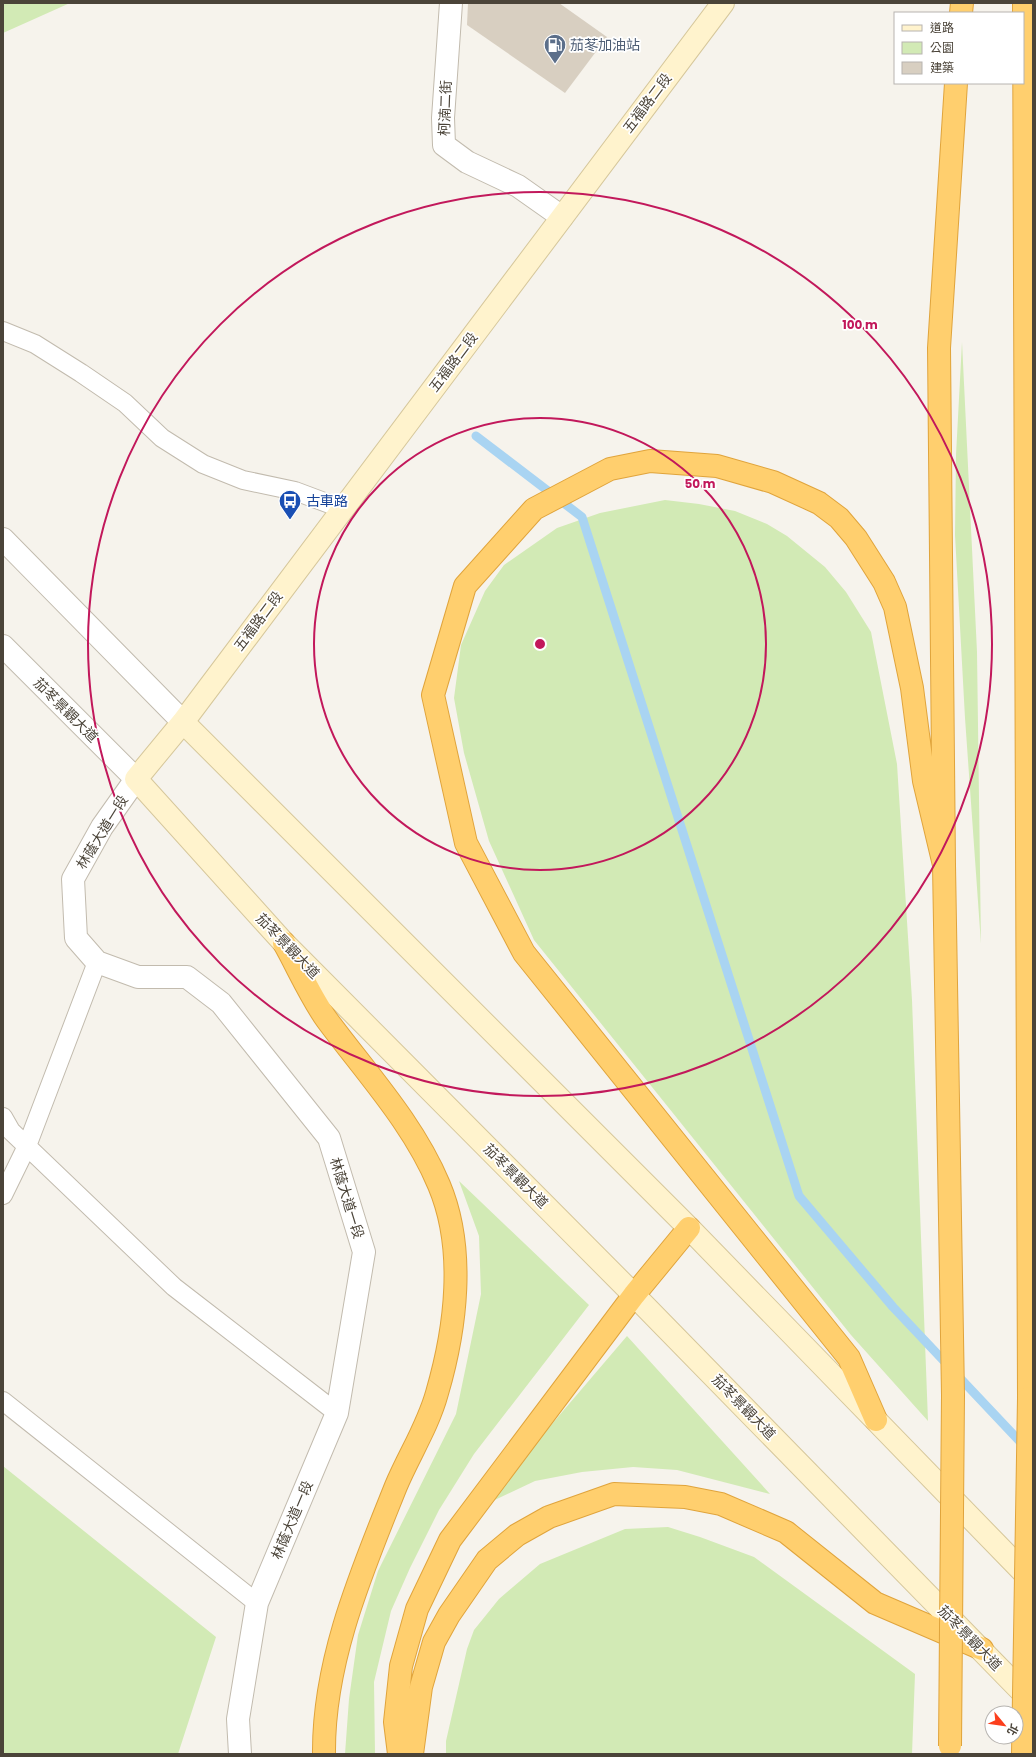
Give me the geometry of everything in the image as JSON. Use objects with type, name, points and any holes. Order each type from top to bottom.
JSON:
[{"type":"highway","points":[[1023,1754],[1029,1398],[1024,3]]},
{"type":"highway","points":[[949,1751],[954,1396],[944,865],[939,348],[956,84]]},
{"type":"highway","points":[[876,1420],[849,1358],[524,953],[466,843],[433,695],[465,586],[534,509],[610,469],[650,461],[717,466],[748,474],[796,492],[818,503],[839,518],[870,557],[884,582],[895,607],[912,688],[924,781],[944,865]]},
{"type":"highway","points":[[284,943],[326,1018],[385,1094],[415,1139],[440,1185],[453,1232],[456,1282],[450,1338],[437,1394],[418,1443],[397,1484],[362,1575],[342,1633],[330,1688],[324,1727],[324,1754]]},
{"type":"highway","points":[[399,1754],[395,1722],[401,1666],[417,1609],[450,1540],[634,1295],[689,1228]]},
{"type":"highway","points":[[412,1754],[420,1687],[434,1642],[449,1615],[487,1560],[517,1536],[549,1517],[614,1494],[647,1494],[685,1497],[720,1504],[786,1532],[875,1603],[982,1649]]},
{"type":"main road","name":"五福路二段","points":[[136,779],[183,722],[723,3]]},
{"type":"main road","points":[[183,722],[689,1228],[1033,1582]]},
{"type":"main road","name":"茄苳景觀大道","points":[[136,779],[284,943],[634,1295],[982,1649],[1033,1703]]},
{"type":"street","name":"柯湳二街","points":[[451,3],[443,118],[444,145],[467,162],[518,186],[562,217]]},
{"type":"street","points":[[3,539],[183,722]]},
{"type":"street","name":"茄苳景觀大道","points":[[3,646],[136,779]]},
{"type":"street","name":"林蔭大道一段","points":[[136,779],[102,827],[73,879],[76,938],[97,962],[138,977],[187,977],[221,1003],[329,1138],[364,1252],[337,1413],[257,1603],[238,1719],[240,1754]]},
{"type":"lane","points":[[3,331],[34,344],[81,373],[125,403],[162,438],[203,464],[243,480],[295,491],[343,509]]},
{"type":"lane","points":[[3,1195],[27,1146],[97,962]]},
{"type":"lane","points":[[3,1117],[11,1131],[174,1287],[337,1413]]},
{"type":"lane","points":[[3,1401],[257,1603]]},
{"type":"green space","points":[[3,3],[70,3],[3,33]]},
{"type":"green space","points":[[962,342],[977,652],[981,944],[965,718],[955,535],[956,455]]},
{"type":"green space","points":[[665,500],[699,504],[735,511],[767,524],[787,536],[825,567],[846,592],[871,632],[897,764],[912,1000],[928,1421],[851,1335],[534,940],[489,841],[464,753],[454,698],[461,645],[485,591],[504,565],[557,528],[600,513]]},
{"type":"green space","points":[[459,1181],[589,1305],[474,1454],[439,1510],[410,1568],[391,1611],[374,1682],[375,1754],[345,1754],[349,1699],[358,1635],[378,1571],[456,1414],[481,1294],[479,1236]]},
{"type":"green space","points":[[627,1336],[770,1494],[677,1470],[633,1467],[582,1472],[535,1481],[482,1506]]},
{"type":"green space","points":[[3,1466],[216,1637],[178,1754],[3,1754]]},
{"type":"green space","points":[[668,1527],[754,1557],[915,1674],[912,1754],[446,1754],[446,1741],[467,1649],[474,1630],[499,1599],[540,1564],[625,1529]]},
{"type":"building","name":"茄苳加油站","points":[[468,3],[559,3],[607,37],[565,93],[467,25]]},
{"type":"waterway","points":[[476,436],[582,517],[799,1196],[893,1307],[1026,1448]]},
{"type":"place","name":"茄苳加油站","points":[[555,64]]},
{"type":"place","name":"古車路","points":[[290,520]]}]
